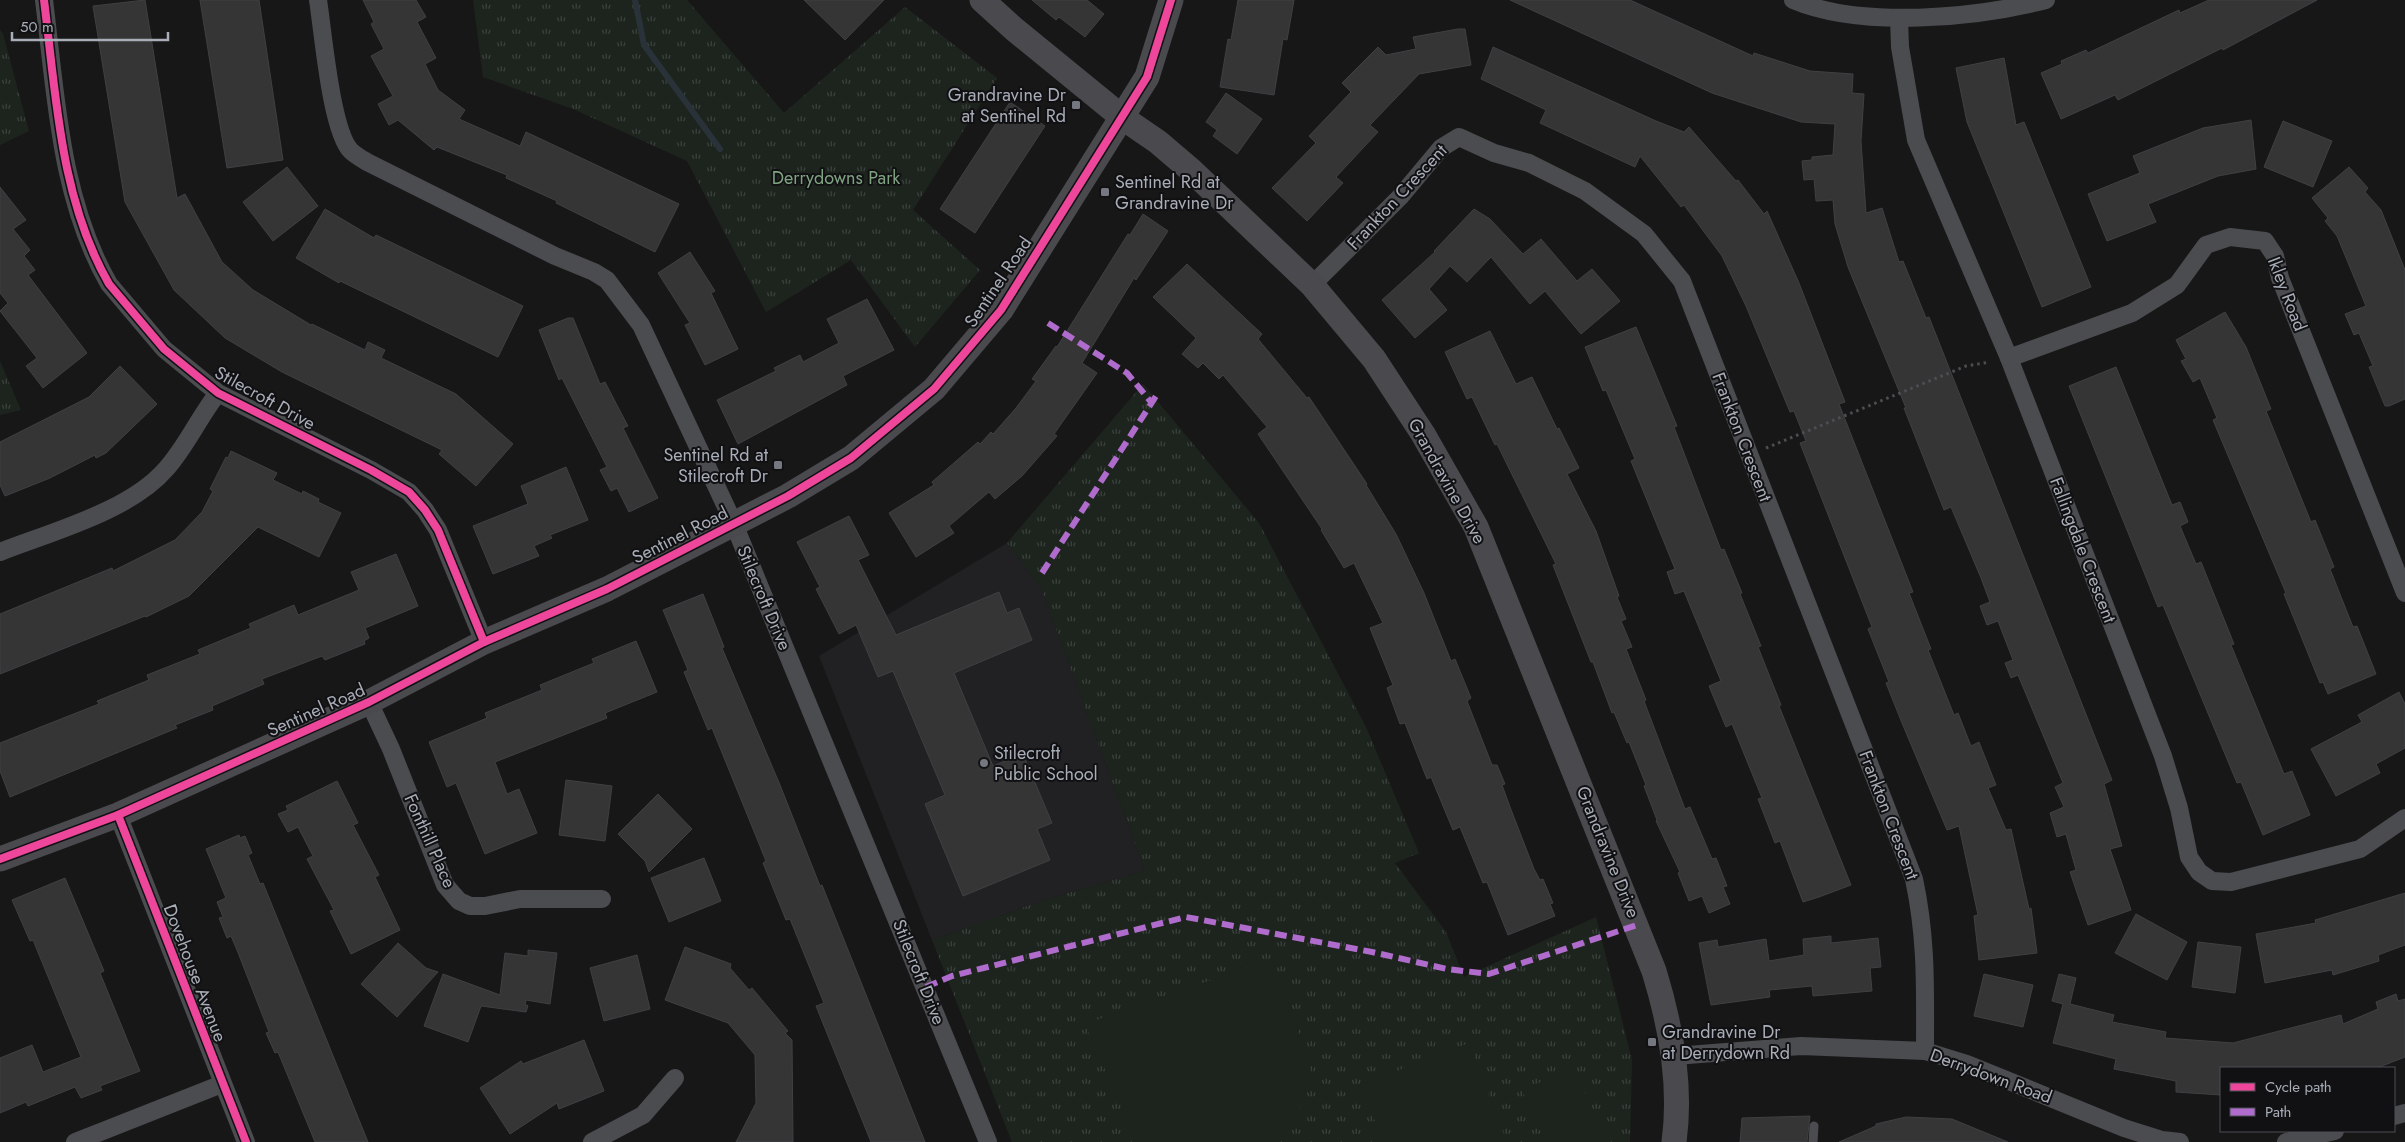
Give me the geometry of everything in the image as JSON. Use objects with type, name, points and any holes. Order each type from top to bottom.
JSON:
[{"type":"street","name":"Stilecroft Drive","points":[[44,0],[62,146],[75,201],[102,272],[109,284],[164,349],[218,393],[371,470],[409,492],[426,510],[438,530],[484,642]]},
{"type":"street","name":"Stilecroft Drive","points":[[318,0],[335,108],[344,139],[350,151],[367,162],[555,256],[594,272],[607,280],[641,325],[734,524],[988,1142]]},
{"type":"street","name":"Grandravine Drive","points":[[982,0],[1123,118],[1158,142],[1192,171],[1312,285],[1374,359],[1423,434],[1476,527],[1654,971],[1666,1009],[1675,1056],[1676,1129],[1674,1142]]},
{"type":"street","name":"Sentinel Road","points":[[0,859],[118,815],[369,702],[484,642],[607,589],[788,496],[851,458],[934,390],[1001,310],[1147,77],[1171,0]]},
{"type":"street","points":[[1793,0],[1837,12],[1899,18],[1942,16],[2046,0]]},
{"type":"street","name":"Fallingdale Crescent","points":[[1899,18],[1900,47],[1916,140],[2009,358],[2163,756],[2179,808],[2188,857],[2199,872],[2212,881],[2231,882],[2271,874],[2360,849],[2405,818]]},
{"type":"street","name":"Frankton Crescent","points":[[1312,285],[1400,197],[1436,153],[1450,141],[1459,137],[1494,153],[1529,163],[1585,191],[1644,234],[1682,281],[1914,879],[1924,926],[1926,954],[1925,1052]]},
{"type":"street","name":"Ikley Road","points":[[2009,358],[2132,313],[2177,284],[2206,245],[2230,237],[2265,241],[2275,256],[2280,278],[2405,593]]},
{"type":"street","points":[[0,552],[134,497],[167,468],[218,393]]},
{"type":"street","name":"Fonthill Place","points":[[369,702],[391,748],[445,884],[459,901],[470,906],[485,906],[520,899],[602,899]]},
{"type":"street","name":"Dovehouse Avenue","points":[[118,815],[246,1142]]},
{"type":"street","name":"Derrydown Road","points":[[1675,1056],[1801,1046],[1925,1052],[1967,1064],[2124,1128],[2162,1140],[2180,1142]]},
{"type":"street","points":[[592,1142],[643,1115],[675,1078]]},
{"type":"street","points":[[75,1142],[222,1084]]},
{"type":"street","points":[[2286,1142],[2331,1132]]},
{"type":"lane","points":[[1813,1142],[1814,1126]]},
{"type":"path","points":[[1749,455],[1966,366],[2009,358]]},
{"type":"shaded area","name":"Stilecroft Public School","points":[[1007,543],[1041,588],[1145,871],[1050,898],[932,940],[819,656]]},
{"type":"green space","name":"Derrydowns Park","points":[[473,0],[687,0],[784,113],[905,7],[997,78],[913,210],[980,270],[915,347],[851,260],[766,312],[687,161],[573,109],[483,77]]},
{"type":"green space","points":[[0,30],[3,34],[29,131],[0,145]]},
{"type":"green space","points":[[0,361],[21,410],[0,415]]},
{"type":"green space","points":[[1143,384],[1259,523],[1366,727],[1419,853],[1395,863],[1446,932],[1464,977],[1596,917],[1632,1060],[1630,1142],[1012,1142],[932,940],[1050,898],[1145,871],[1041,588],[1007,543]]},
{"type":"green space","points":[[1272,959],[1285,990],[1311,1071],[1295,1123],[1275,1142],[1137,1142],[1085,1024]]},
{"type":"green space","points":[[1469,1043],[1507,1142],[1383,1142],[1361,1085]]},
{"type":"green space","points":[[1574,1068],[1606,1142],[1545,1142],[1522,1090]]},
{"type":"building","points":[[145,0],[177,198],[185,194],[222,262],[253,290],[311,325],[365,350],[368,342],[385,350],[381,358],[456,394],[513,444],[476,486],[439,454],[442,450],[282,372],[225,338],[174,290],[125,202],[93,6]]},
{"type":"building","points":[[200,0],[259,0],[283,160],[227,168]]},
{"type":"building","points":[[363,0],[416,0],[426,17],[417,22],[436,58],[425,64],[438,90],[465,110],[459,119],[520,146],[526,132],[679,204],[655,252],[556,203],[557,201],[506,178],[507,175],[437,147],[434,150],[398,120],[389,125],[378,104],[393,96],[371,56],[384,49],[371,24],[374,22]]},
{"type":"building","points":[[804,0],[884,0],[845,40]]},
{"type":"building","points":[[1032,0],[1087,0],[1104,14],[1085,37],[1059,17],[1056,20]]},
{"type":"building","points":[[1238,0],[1294,0],[1287,40],[1283,39],[1274,95],[1220,87],[1228,39],[1231,40]]},
{"type":"building","points":[[1510,0],[1630,0],[1753,56],[1754,53],[1810,71],[1853,74],[1852,93],[1864,94],[1861,141],[1866,213],[1882,208],[1899,262],[1903,261],[1926,318],[1929,317],[2112,780],[2104,784],[2122,846],[2110,849],[2131,910],[2088,925],[2070,872],[2076,870],[2066,834],[2057,837],[2050,813],[2064,807],[2055,787],[2063,783],[2018,675],[2011,678],[2005,663],[2013,660],[1998,621],[1987,625],[1980,606],[1990,602],[1951,507],[1944,510],[1904,408],[1906,408],[1848,267],[1835,224],[1833,200],[1816,201],[1814,179],[1804,180],[1802,161],[1812,160],[1812,157],[1833,155],[1835,124],[1801,122],[1712,93]]},
{"type":"building","points":[[2209,0],[2317,0],[2223,50],[2222,48],[2118,100],[2115,95],[2061,119],[2041,73],[2062,64],[2061,61],[2086,50],[2088,53],[2179,10],[2180,13]]},
{"type":"building","points":[[1465,29],[1471,65],[1419,74],[1370,125],[1378,132],[1336,177],[1343,183],[1307,221],[1272,188],[1316,143],[1309,136],[1351,92],[1342,83],[1378,47],[1386,55],[1416,49],[1413,37]]},
{"type":"building","points":[[1493,47],[1656,121],[1684,132],[1689,127],[1736,181],[1738,180],[1764,214],[1767,211],[1799,283],[1845,402],[1839,404],[1913,592],[1909,593],[1931,649],[1928,650],[1954,715],[1958,713],[1971,746],[1979,742],[1996,785],[1988,788],[2006,830],[2011,829],[2029,909],[2031,908],[2037,953],[1979,960],[1974,916],[1978,915],[1959,826],[1947,830],[1902,723],[1886,683],[1889,682],[1868,629],[1872,627],[1800,443],[1806,441],[1794,411],[1790,412],[1746,306],[1722,256],[1684,205],[1681,207],[1640,156],[1635,167],[1540,123],[1546,110],[1481,79]]},
{"type":"building","points":[[2004,58],[2016,125],[2024,122],[2091,287],[2042,307],[1967,122],[1956,68]]},
{"type":"building","points":[[1226,93],[1262,119],[1237,154],[1213,136],[1217,130],[1206,122]]},
{"type":"building","points":[[1010,102],[1045,126],[975,233],[940,209]]},
{"type":"building","points":[[2251,120],[2256,169],[2218,176],[2148,204],[2156,222],[2107,241],[2088,194],[2140,173],[2133,156],[2203,128]]},
{"type":"building","points":[[2283,121],[2332,141],[2313,187],[2264,167]]},
{"type":"building","points":[[287,167],[318,206],[273,241],[243,202]]},
{"type":"building","points":[[2349,167],[2368,188],[2365,192],[2381,210],[2405,270],[2405,399],[2389,406],[2385,406],[2369,367],[2373,366],[2359,333],[2354,335],[2345,314],[2366,306],[2337,236],[2325,221],[2328,218],[2312,198]]},
{"type":"building","points":[[0,187],[26,220],[13,229],[30,250],[24,256],[35,270],[28,275],[87,353],[43,388],[26,366],[37,358],[0,311],[8,303],[0,293]]},
{"type":"building","points":[[325,209],[374,238],[376,235],[523,306],[498,357],[340,281],[339,283],[296,258]]},
{"type":"building","points":[[1474,209],[1490,219],[1523,254],[1541,239],[1577,281],[1592,269],[1620,301],[1581,334],[1545,291],[1530,304],[1491,257],[1467,282],[1450,266],[1429,289],[1447,310],[1415,338],[1382,300],[1435,252]]},
{"type":"building","points":[[1143,214],[1168,231],[1136,280],[1134,278],[1082,363],[1097,373],[1054,434],[1057,436],[1022,476],[995,499],[989,492],[949,526],[954,533],[916,557],[889,513],[934,485],[932,482],[978,442],[980,444],[991,432],[993,434],[1016,408],[1036,381],[1032,379],[1057,347],[1128,234],[1130,235]]},
{"type":"building","points":[[690,252],[715,291],[711,293],[738,349],[705,365],[685,325],[690,323],[658,273]]},
{"type":"building","points":[[1187,264],[1262,334],[1258,339],[1307,398],[1309,397],[1367,484],[1396,534],[1424,593],[1451,661],[1455,659],[1471,698],[1467,701],[1492,765],[1497,765],[1505,784],[1502,785],[1510,807],[1534,869],[1540,880],[1543,879],[1553,903],[1550,904],[1555,916],[1508,935],[1487,882],[1483,883],[1460,827],[1453,830],[1431,777],[1427,779],[1405,723],[1400,724],[1387,688],[1393,685],[1370,628],[1383,623],[1354,563],[1344,568],[1322,529],[1258,434],[1267,427],[1223,375],[1219,379],[1203,363],[1198,368],[1182,354],[1196,338],[1153,297]]},
{"type":"building","points":[[867,299],[894,350],[843,376],[847,385],[738,444],[717,400],[776,371],[774,368],[800,355],[803,362],[839,343],[827,319]]},
{"type":"building","points":[[2225,312],[2246,347],[2271,409],[2266,411],[2311,522],[2315,520],[2334,567],[2330,569],[2353,627],[2357,626],[2376,674],[2328,694],[2323,682],[2320,683],[2284,594],[2286,593],[2213,420],[2217,418],[2200,378],[2193,382],[2181,361],[2186,359],[2176,340]]},
{"type":"building","points":[[568,318],[573,318],[600,384],[605,382],[628,426],[623,428],[658,498],[629,512],[617,488],[611,491],[600,470],[607,467],[562,378],[559,380],[539,330]]},
{"type":"building","points":[[1636,327],[1677,426],[1674,427],[1721,550],[1724,549],[1742,593],[1740,594],[1761,646],[1758,647],[1781,705],[1779,706],[1851,885],[1803,902],[1780,841],[1775,843],[1758,799],[1762,798],[1732,724],[1726,727],[1709,686],[1721,681],[1684,591],[1675,594],[1667,572],[1675,569],[1631,461],[1635,459],[1606,390],[1603,391],[1585,347]]},
{"type":"building","points":[[1490,331],[1516,384],[1532,377],[1557,429],[1559,428],[1579,468],[1567,474],[1596,531],[1619,596],[1617,597],[1626,619],[1621,621],[1632,647],[1626,649],[1646,700],[1644,701],[1685,809],[1690,807],[1712,859],[1716,858],[1727,886],[1723,887],[1730,904],[1709,913],[1702,896],[1689,901],[1678,873],[1680,872],[1656,821],[1644,786],[1646,785],[1629,742],[1627,743],[1614,712],[1612,713],[1593,662],[1591,662],[1553,565],[1556,564],[1497,444],[1495,445],[1472,397],[1467,399],[1445,352]]},
{"type":"building","points":[[120,366],[157,404],[106,453],[96,458],[95,455],[50,478],[5,496],[0,485],[0,442],[89,397]]},
{"type":"building","points":[[2116,367],[2172,505],[2180,502],[2188,522],[2180,526],[2196,564],[2201,562],[2234,644],[2231,645],[2284,774],[2292,771],[2310,815],[2263,835],[2241,782],[2237,783],[2163,605],[2158,607],[2069,386]]},
{"type":"building","points":[[231,451],[277,473],[273,480],[302,494],[303,491],[319,499],[318,502],[341,513],[319,557],[258,527],[189,596],[146,617],[0,674],[0,614],[112,568],[113,571],[175,540],[202,512],[213,491],[210,489]]},
{"type":"building","points":[[566,467],[588,520],[550,535],[552,538],[534,546],[539,556],[493,574],[473,526],[528,504],[521,486]]},
{"type":"building","points":[[849,516],[869,555],[858,560],[896,635],[999,592],[1007,613],[1019,608],[1032,640],[954,673],[993,766],[1023,754],[1052,823],[1037,829],[1050,860],[963,896],[925,804],[945,795],[893,671],[878,677],[856,625],[839,634],[816,589],[820,587],[797,542]]},
{"type":"building","points":[[396,554],[418,606],[365,628],[369,638],[364,641],[365,644],[325,660],[322,656],[262,679],[264,684],[212,706],[213,710],[175,725],[177,728],[10,797],[0,771],[0,743],[99,704],[97,701],[149,680],[147,675],[200,654],[198,650],[251,628],[249,624],[294,605],[298,615],[359,590],[351,572]]},
{"type":"building","points":[[703,594],[724,647],[722,648],[820,886],[822,885],[925,1142],[871,1142],[816,1006],[824,1003],[790,919],[786,920],[763,863],[766,861],[712,728],[708,730],[684,672],[688,670],[663,610]]},
{"type":"building","points":[[636,641],[657,692],[605,713],[607,718],[495,762],[507,794],[519,789],[537,833],[485,854],[456,783],[447,787],[429,742],[487,718],[485,713],[542,690],[540,685],[594,663],[592,659]]},
{"type":"building","points":[[2399,692],[2405,704],[2405,748],[2376,764],[2380,773],[2336,796],[2311,749],[2362,722],[2358,715]]},
{"type":"building","points":[[566,780],[612,786],[605,841],[559,835]]},
{"type":"building","points":[[337,781],[358,823],[353,825],[379,875],[375,877],[400,930],[351,954],[330,911],[334,910],[307,859],[313,856],[298,827],[288,832],[278,814],[288,810],[286,806]]},
{"type":"building","points":[[658,794],[692,829],[649,872],[645,861],[618,834]]},
{"type":"building","points":[[239,835],[240,838],[245,836],[252,853],[248,855],[260,884],[263,883],[368,1142],[315,1142],[278,1052],[275,1053],[266,1033],[269,1032],[237,950],[231,936],[227,938],[219,918],[223,917],[217,902],[226,898],[206,849]]},
{"type":"building","points":[[704,858],[721,901],[669,922],[651,878]]},
{"type":"building","points":[[65,878],[104,971],[100,973],[140,1071],[100,1086],[102,1090],[81,1098],[75,1087],[28,1106],[26,1102],[0,1113],[0,1058],[32,1045],[43,1072],[81,1057],[33,940],[30,941],[12,900]]},
{"type":"building","points":[[2405,893],[2405,945],[2378,955],[2379,961],[2333,975],[2332,970],[2265,983],[2256,934],[2316,923],[2315,920]]},
{"type":"building","points":[[2136,914],[2187,942],[2167,980],[2115,953]]},
{"type":"building","points":[[1831,936],[1831,943],[1878,938],[1881,967],[1870,968],[1872,991],[1813,996],[1812,986],[1769,990],[1770,997],[1711,1005],[1699,943],[1717,940],[1718,947],[1766,939],[1769,961],[1804,955],[1803,939]]},
{"type":"building","points":[[2198,942],[2241,947],[2235,993],[2192,987]]},
{"type":"building","points":[[398,943],[426,968],[438,972],[397,1017],[361,984]]},
{"type":"building","points":[[685,947],[731,964],[730,968],[749,990],[752,988],[788,1031],[785,1033],[792,1040],[793,1142],[736,1142],[756,1103],[755,1055],[728,1023],[665,1000]]},
{"type":"building","points":[[528,950],[557,953],[550,1004],[526,1000],[525,1004],[528,1006],[526,1012],[481,1006],[468,1042],[424,1026],[443,974],[500,995],[505,953],[528,956]]},
{"type":"building","points":[[637,955],[650,1009],[604,1021],[590,968]]},
{"type":"building","points":[[1984,974],[2033,985],[2023,1027],[1974,1016]]},
{"type":"building","points":[[2059,974],[2076,978],[2070,1004],[2114,1015],[2112,1022],[2166,1032],[2165,1038],[2233,1043],[2341,1015],[2343,1024],[2378,1009],[2376,1002],[2396,994],[2398,1001],[2405,999],[2405,1057],[2380,1067],[2220,1067],[2220,1095],[2176,1092],[2176,1081],[2114,1069],[2116,1059],[2053,1043],[2063,1004],[2052,1001]]},
{"type":"building","points":[[584,1040],[604,1091],[559,1109],[557,1103],[510,1134],[480,1088],[521,1061],[523,1064]]},
{"type":"building","points":[[1810,1116],[1807,1142],[1740,1142],[1742,1118]]},
{"type":"building","points":[[1906,1117],[1952,1119],[2008,1142],[1839,1142],[1876,1126],[1876,1124]]},
{"type":"waterway","points":[[635,0],[644,45],[720,149]]},
{"type":"marked path","points":[[1048,323],[1127,373],[1151,402]]},
{"type":"marked path","points":[[1042,573],[1158,393]]},
{"type":"marked path","points":[[926,987],[952,976],[1186,917],[1372,952],[1447,969],[1489,974],[1637,925]]},
{"type":"cycle path","points":[[44,0],[57,109],[70,182],[80,217],[93,251],[109,284],[164,349],[218,393],[371,470],[409,492],[425,510],[438,530],[484,642]]},
{"type":"cycle path","points":[[0,859],[118,815],[369,702],[484,642],[607,589],[788,496],[851,458],[934,389],[1001,310],[1147,77],[1171,0]]},
{"type":"cycle path","points":[[118,815],[246,1142]]},
{"type":"place","name":"Grandravine Dr at Sentinel Rd","points":[[1076,105]]},
{"type":"place","name":"Sentinel Rd at Grandravine Dr","points":[[1105,192]]},
{"type":"place","name":"Sentinel Rd at Stilecroft Dr","points":[[778,465]]},
{"type":"place","name":"Stilecroft Public School","points":[[984,763]]},
{"type":"place","name":"Grandravine Dr at Derrydown Rd","points":[[1652,1042]]}]
